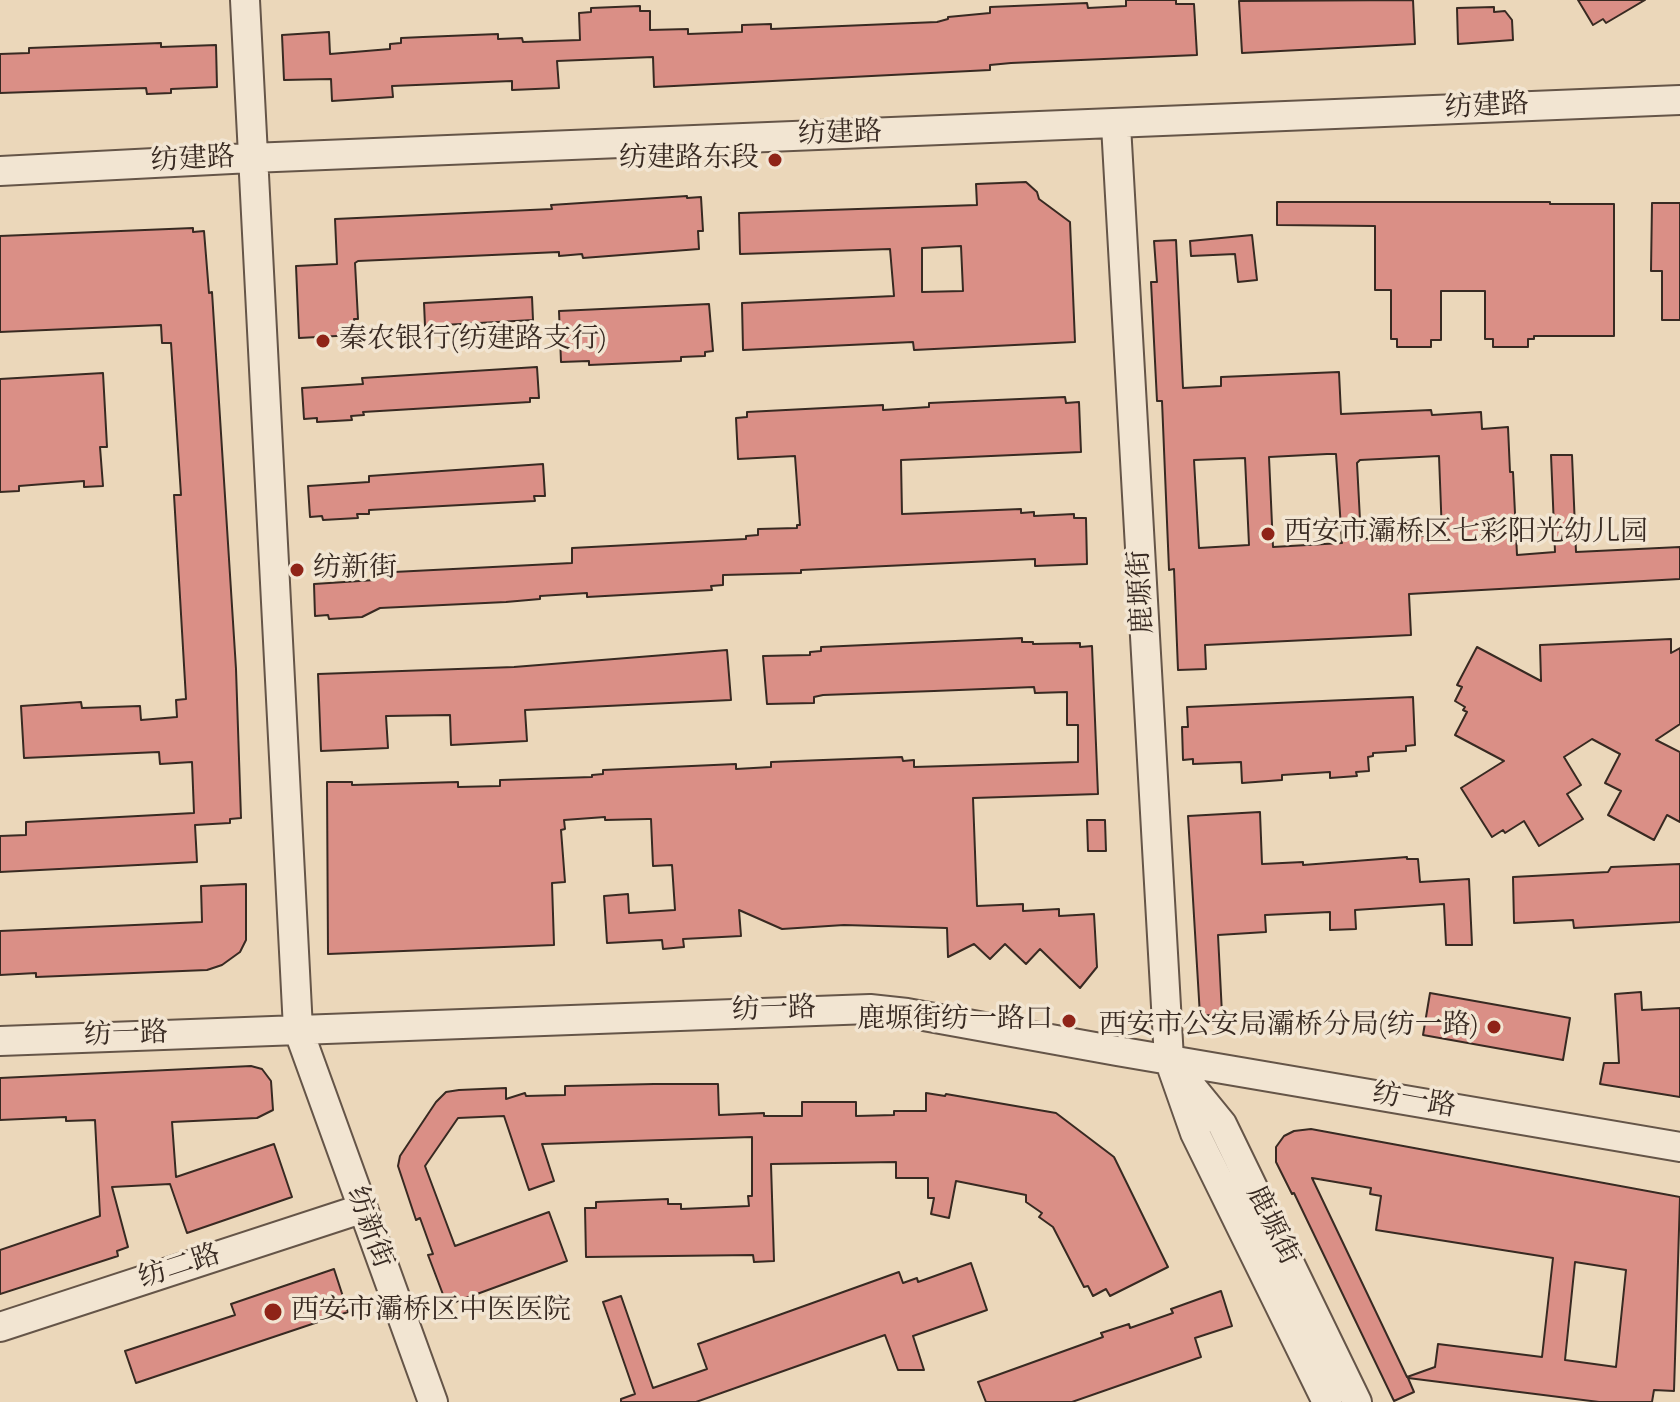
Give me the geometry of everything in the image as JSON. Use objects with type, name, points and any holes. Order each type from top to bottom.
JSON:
[{"type":"street","name":"纺新街","points":[[245,0],[298,1029],[433,1402]]},
{"type":"street","name":"纺建路","points":[[0,171],[1680,100]]},
{"type":"street","name":"鹿塬街","points":[[1116,125],[1169,1059],[1195,1133],[1327,1402]]},
{"type":"street","name":"纺一路","points":[[0,1041],[870,1009],[1680,1147]]},
{"type":"street","name":"鹿塬街","points":[[1169,1059],[1222,1124],[1357,1402]]},
{"type":"street","name":"纺二路","points":[[0,1327],[361,1209]]},
{"type":"building","points":[[1126,0],[1176,0],[1176,4],[1194,4],[1197,55],[1011,63],[990,65],[990,70],[654,87],[653,57],[557,61],[559,88],[512,90],[512,81],[392,86],[393,97],[332,101],[331,79],[284,80],[282,35],[329,32],[330,54],[390,49],[390,44],[401,43],[401,38],[498,34],[498,39],[522,38],[523,42],[580,40],[579,13],[591,12],[591,8],[640,6],[640,11],[650,11],[650,30],[688,29],[688,34],[742,32],[742,25],[771,24],[771,29],[937,22],[948,17],[990,13],[990,7],[1087,3],[1088,8],[1126,6]]},
{"type":"building","points":[[1413,0],[1415,44],[1242,53],[1239,1]]},
{"type":"building","points":[[1578,0],[1645,0],[1606,23],[1603,19],[1593,25]]},
{"type":"building","points":[[1494,7],[1494,12],[1505,11],[1512,20],[1513,40],[1458,44],[1457,8]]},
{"type":"building","points":[[161,43],[161,47],[216,45],[217,87],[171,89],[171,93],[147,94],[146,88],[0,93],[0,54],[29,53],[29,48]]},
{"type":"building","points":[[1026,182],[1037,192],[1039,199],[1070,222],[1075,342],[914,350],[913,342],[743,350],[742,303],[894,296],[890,249],[740,254],[739,213],[977,205],[976,184]],"holes":[[[961,246],[963,291],[922,292],[922,248]]]},
{"type":"building","points":[[701,197],[703,231],[698,231],[699,249],[583,258],[582,254],[559,256],[559,252],[358,261],[355,263],[358,319],[354,319],[355,335],[299,338],[296,266],[337,264],[335,219],[552,209],[551,205]]},
{"type":"building","points":[[1277,202],[1614,204],[1614,336],[1534,336],[1534,339],[1528,339],[1528,347],[1493,347],[1493,339],[1485,339],[1485,291],[1441,291],[1441,340],[1431,340],[1431,347],[1397,347],[1397,339],[1391,339],[1391,290],[1375,290],[1375,226],[1277,225]]},
{"type":"building","points":[[1652,203],[1680,203],[1680,320],[1662,320],[1662,271],[1651,271]]},
{"type":"building","points":[[193,228],[193,232],[204,231],[209,293],[212,292],[236,669],[241,818],[230,819],[230,823],[195,825],[197,862],[0,872],[0,836],[26,835],[26,822],[194,813],[192,762],[160,764],[159,752],[24,758],[21,706],[81,702],[82,708],[140,706],[141,720],[177,717],[176,700],[186,699],[174,495],[181,495],[171,343],[162,343],[161,325],[0,332],[0,236]]},
{"type":"building","points":[[1252,235],[1257,280],[1238,282],[1235,254],[1191,256],[1190,241]]},
{"type":"building","points":[[1176,240],[1183,388],[1221,386],[1221,377],[1339,372],[1341,414],[1431,410],[1432,415],[1481,412],[1482,429],[1508,427],[1517,555],[1555,552],[1551,455],[1572,455],[1576,552],[1680,547],[1680,579],[1409,594],[1411,635],[1205,645],[1206,669],[1178,670],[1174,569],[1169,570],[1162,401],[1157,401],[1151,282],[1157,282],[1154,241]],"holes":[[[1336,454],[1342,543],[1273,547],[1269,457]],[[1439,456],[1442,535],[1361,539],[1357,463],[1360,460]],[[1245,458],[1249,545],[1199,548],[1194,460]]]},
{"type":"building","points":[[532,297],[533,320],[425,326],[424,303]]},
{"type":"building","points":[[709,304],[713,351],[705,352],[705,356],[681,357],[681,361],[589,365],[589,361],[561,362],[559,311]]},
{"type":"building","points":[[537,367],[539,398],[530,398],[530,402],[363,412],[364,415],[351,416],[352,420],[317,422],[317,418],[304,419],[302,388],[363,384],[362,378]]},
{"type":"building","points":[[103,373],[107,447],[100,447],[103,486],[84,487],[84,481],[19,486],[19,491],[0,492],[0,379]]},
{"type":"building","points":[[1065,397],[1066,403],[1079,402],[1081,452],[901,460],[902,514],[1021,509],[1021,513],[1034,512],[1034,516],[1074,514],[1074,518],[1086,518],[1087,564],[1035,566],[1035,559],[723,575],[723,585],[711,586],[712,590],[587,597],[587,593],[540,596],[540,599],[506,602],[380,608],[362,617],[329,619],[328,615],[315,616],[314,584],[375,580],[374,573],[572,563],[572,548],[746,539],[746,536],[758,535],[758,529],[797,528],[800,525],[795,456],[738,459],[736,418],[747,417],[747,412],[883,405],[883,410],[929,407],[929,403]]},
{"type":"building","points":[[543,464],[545,496],[534,496],[535,501],[369,510],[369,514],[357,514],[358,518],[323,520],[322,516],[310,517],[308,486],[369,482],[369,476]]},
{"type":"building","points":[[1022,638],[1022,642],[1033,644],[1080,643],[1080,647],[1092,646],[1098,794],[973,798],[977,906],[1023,904],[1023,911],[1059,909],[1059,916],[1094,914],[1097,967],[1080,988],[1040,949],[1026,964],[1005,944],[990,959],[974,944],[948,957],[947,928],[844,925],[782,929],[739,910],[741,936],[683,939],[684,947],[663,949],[662,940],[607,943],[604,896],[628,894],[629,913],[675,910],[672,865],[653,866],[651,819],[605,820],[605,817],[564,820],[565,829],[561,830],[565,882],[552,883],[554,945],[328,954],[327,782],[352,782],[352,785],[458,782],[458,787],[500,786],[500,780],[592,777],[603,774],[603,770],[736,764],[736,769],[771,767],[771,762],[902,757],[903,761],[914,760],[914,767],[1078,762],[1078,725],[1067,725],[1067,692],[1035,693],[1034,687],[823,695],[814,697],[814,703],[767,704],[763,656],[810,655],[810,652],[821,651],[821,647]]},
{"type":"building","points":[[1671,639],[1671,653],[1680,648],[1680,724],[1656,740],[1680,752],[1680,822],[1667,815],[1654,840],[1608,815],[1621,791],[1605,783],[1620,754],[1592,739],[1564,757],[1581,785],[1567,794],[1583,819],[1539,846],[1524,821],[1492,837],[1461,788],[1504,761],[1455,735],[1467,712],[1455,701],[1462,687],[1457,685],[1477,647],[1541,681],[1540,645]]},
{"type":"building","points":[[727,650],[731,700],[525,710],[527,741],[451,745],[450,715],[386,716],[388,748],[321,751],[318,674],[514,667]]},
{"type":"building","points":[[1413,697],[1415,745],[1406,746],[1406,751],[1373,753],[1368,757],[1369,771],[1356,772],[1357,776],[1330,778],[1330,772],[1282,775],[1282,780],[1242,783],[1241,762],[1193,764],[1193,759],[1183,760],[1182,727],[1188,727],[1187,707]]},
{"type":"building","points":[[1260,812],[1262,864],[1303,862],[1303,865],[1407,857],[1418,859],[1420,882],[1469,879],[1472,945],[1446,945],[1444,904],[1355,910],[1356,929],[1330,930],[1330,912],[1265,915],[1266,932],[1218,935],[1222,1014],[1200,1016],[1188,816]]},
{"type":"building","points":[[1087,820],[1105,820],[1106,851],[1088,851]]},
{"type":"building","points":[[1680,864],[1680,922],[1574,928],[1573,920],[1514,923],[1513,877]]},
{"type":"building","points":[[246,884],[246,940],[240,952],[222,965],[207,970],[36,977],[36,973],[0,975],[0,931],[202,922],[201,886]]},
{"type":"building","points":[[1641,992],[1642,1010],[1680,1008],[1680,1097],[1600,1084],[1604,1063],[1619,1063],[1615,994]]},
{"type":"building","points":[[1430,993],[1570,1018],[1563,1060],[1423,1035]]},
{"type":"building","points":[[251,1066],[262,1069],[271,1081],[273,1110],[257,1118],[172,1122],[176,1177],[274,1144],[292,1197],[187,1233],[170,1184],[112,1187],[128,1247],[117,1251],[118,1256],[0,1294],[0,1250],[100,1216],[95,1120],[66,1121],[66,1117],[0,1120],[0,1078]]},
{"type":"building","points":[[718,1084],[719,1115],[764,1113],[764,1116],[802,1116],[802,1102],[856,1102],[856,1116],[894,1115],[894,1111],[926,1111],[926,1093],[1056,1113],[1114,1157],[1168,1267],[1110,1296],[1106,1289],[1093,1296],[1088,1286],[1084,1287],[1053,1227],[1039,1217],[1042,1213],[1026,1202],[1026,1195],[956,1181],[949,1218],[931,1214],[934,1198],[928,1198],[928,1178],[896,1178],[896,1162],[771,1164],[774,1261],[754,1262],[753,1255],[586,1257],[585,1208],[596,1208],[596,1202],[668,1199],[668,1204],[681,1204],[681,1209],[749,1206],[748,1196],[752,1196],[752,1137],[542,1144],[554,1181],[529,1190],[504,1116],[458,1118],[425,1166],[455,1246],[549,1212],[567,1261],[447,1305],[428,1255],[433,1254],[420,1218],[416,1220],[398,1166],[400,1156],[436,1102],[446,1092],[459,1090],[506,1088],[506,1099],[525,1093],[526,1096],[565,1095],[565,1086]]},
{"type":"building","points":[[1311,1129],[1680,1197],[1674,1391],[1654,1390],[1652,1402],[1599,1402],[1408,1378],[1414,1392],[1394,1401],[1294,1193],[1276,1162],[1276,1147],[1284,1136]],"holes":[[[1312,1178],[1371,1188],[1370,1194],[1381,1196],[1376,1230],[1553,1258],[1542,1357],[1438,1344],[1435,1367],[1407,1377]],[[1575,1262],[1626,1270],[1616,1367],[1565,1360]]]},
{"type":"building","points":[[971,1263],[987,1310],[913,1336],[924,1370],[898,1370],[885,1335],[696,1402],[621,1402],[621,1399],[635,1394],[603,1302],[621,1296],[653,1388],[707,1369],[698,1344],[899,1272],[903,1283],[917,1278],[918,1282]]},
{"type":"building","points":[[334,1269],[348,1312],[136,1383],[125,1351],[235,1315],[231,1304]]},
{"type":"building","points":[[1221,1291],[1232,1326],[1195,1338],[1201,1357],[1072,1402],[986,1402],[978,1382],[1103,1337],[1101,1333],[1129,1324],[1130,1328],[1173,1313],[1171,1309]]},
{"type":"place","name":"纺建路东段","points":[[775,160]]},
{"type":"place","name":"秦农银行(纺建路支行)","points":[[323,341]]},
{"type":"place","name":"西安市灞桥区七彩阳光幼儿园","points":[[1268,534]]},
{"type":"place","name":"纺新街","points":[[297,570]]},
{"type":"place","name":"鹿塬街纺一路口","points":[[1069,1021]]},
{"type":"place","name":"西安市公安局灞桥分局(纺一路)","points":[[1494,1027]]},
{"type":"place","name":"西安市灞桥区中医医院","points":[[273,1312]]}]
